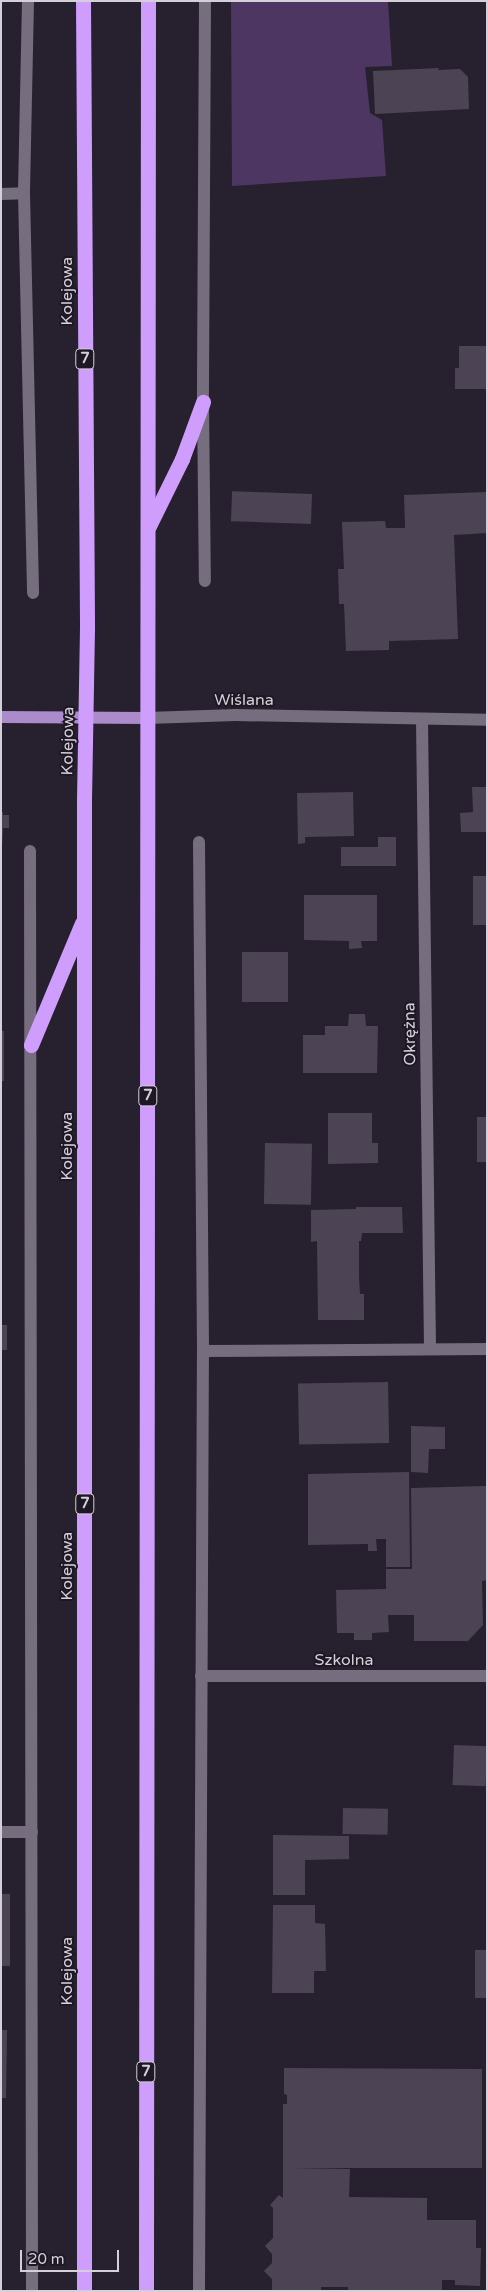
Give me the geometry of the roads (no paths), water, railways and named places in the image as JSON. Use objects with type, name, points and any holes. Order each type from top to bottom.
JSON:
[{"type":"highway","name":"Kolejowa","points":[[83,1],[87,628],[85,717],[84,2291]]},
{"type":"highway","name":"7","points":[[146,2291],[148,1]]},
{"type":"highway","points":[[147,529],[182,459],[203,402]]},
{"type":"highway","points":[[30,1045],[85,917]]},
{"type":"main road","name":"Wiślana","points":[[1,717],[147,718]]},
{"type":"street","points":[[28,1],[24,193],[33,593]]},
{"type":"street","points":[[205,1],[203,402],[205,581]]},
{"type":"street","points":[[1,194],[24,193]]},
{"type":"street","name":"Wiślana","points":[[147,718],[236,715],[487,720]]},
{"type":"street","name":"Okrężna","points":[[422,720],[430,1348]]},
{"type":"street","points":[[199,2291],[202,1351],[200,842]]},
{"type":"street","points":[[30,851],[32,2291]]},
{"type":"street","points":[[202,1351],[487,1349]]},
{"type":"street","name":"Szkolna","points":[[201,1676],[487,1676]]},
{"type":"street","points":[[1,1832],[32,1832]]}]
